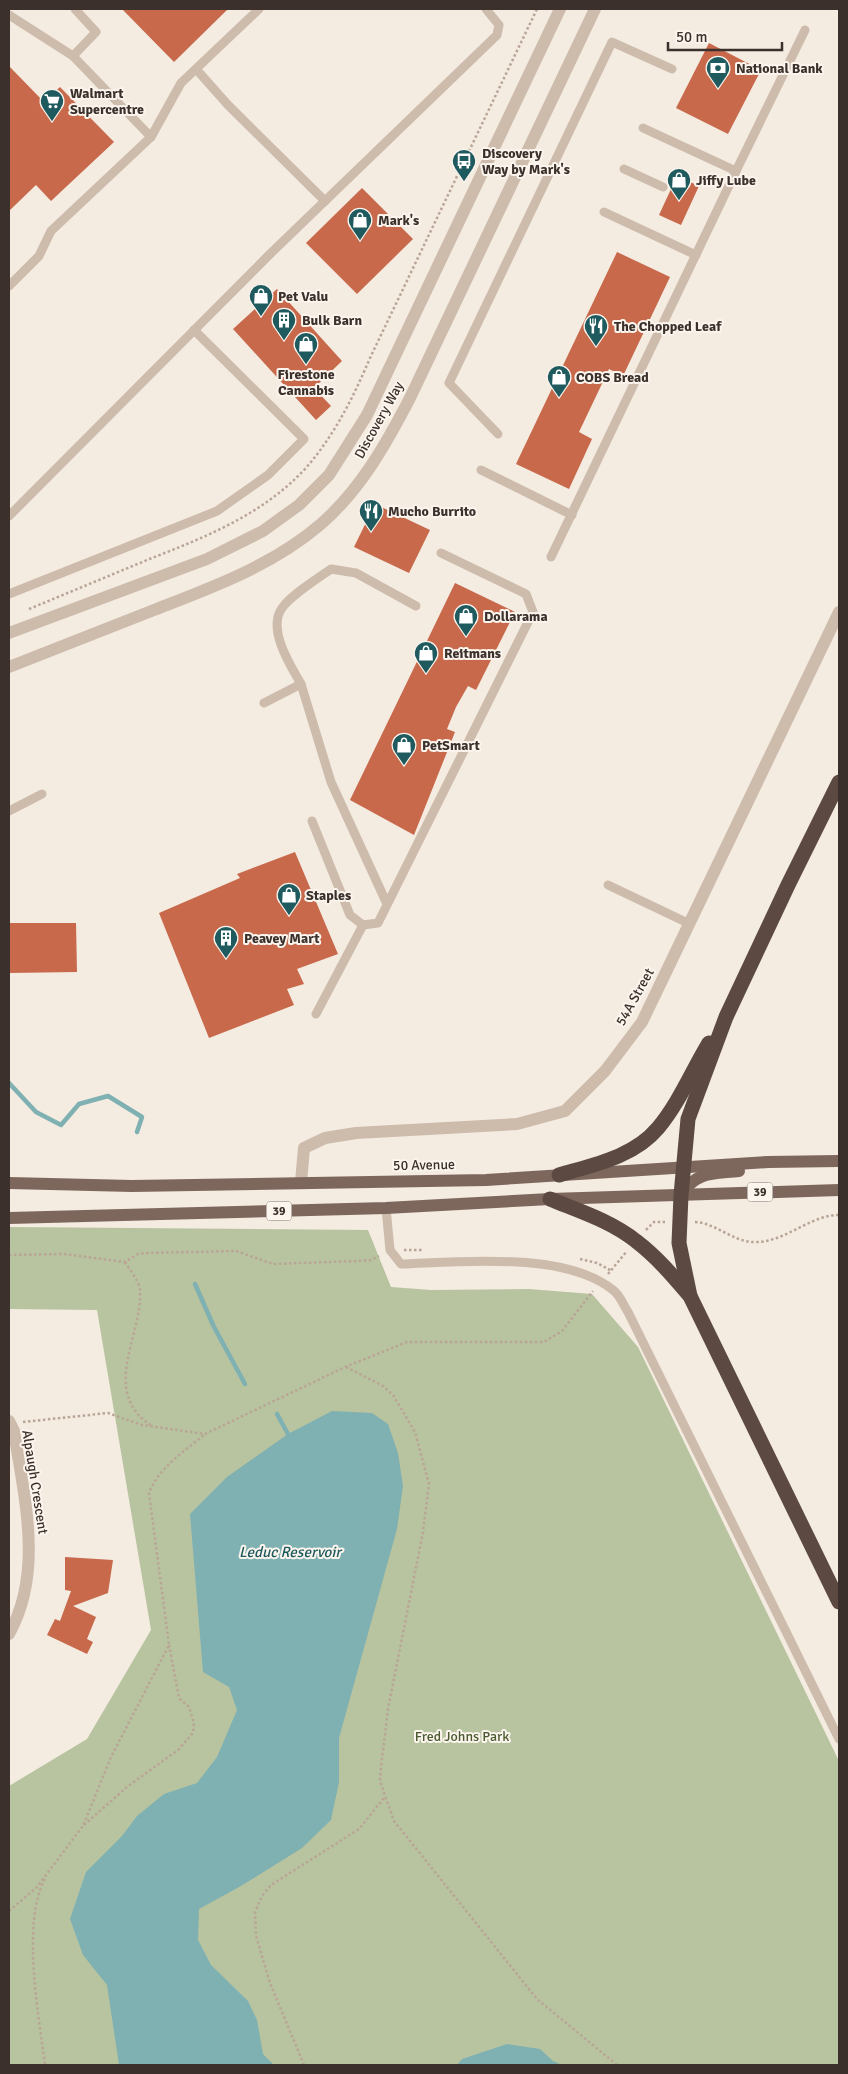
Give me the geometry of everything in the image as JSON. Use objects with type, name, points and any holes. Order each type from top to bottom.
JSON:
[{"type":"highway","points":[[690,1296],[679,1243],[683,1166],[688,1119],[726,1017],[839,782]]},
{"type":"highway","points":[[559,1175],[626,1152],[657,1130],[669,1114],[726,1017]]},
{"type":"highway","points":[[550,1199],[606,1222],[635,1240],[667,1268],[690,1296],[839,1602]]},
{"type":"main road","points":[[681,1195],[687,1185],[700,1176],[823,1161]]},
{"type":"main road","name":"50 Avenue","points":[[9,1183],[132,1186],[486,1180],[683,1166],[839,1161]]},
{"type":"main road","name":"39","points":[[9,1218],[386,1208],[550,1199],[839,1190]]},
{"type":"street","name":"Discovery Way","points":[[9,633],[206,559],[247,540],[284,517],[328,475],[366,415],[560,9]]},
{"type":"street","name":"Discovery Way","points":[[9,667],[240,576],[304,537],[321,523],[355,488],[388,441],[410,398],[595,9]]},
{"type":"street","name":"54A Street","points":[[301,1182],[304,1148],[325,1138],[356,1133],[517,1124],[564,1111],[605,1071],[642,1022],[839,612]]},
{"type":"street","name":"Alpaugh Crescent","points":[[9,1422],[14,1431],[29,1548],[29,1573],[23,1599],[9,1634]]},
{"type":"lane","points":[[73,56],[96,32],[75,9]]},
{"type":"lane","points":[[9,286],[39,256],[51,231],[151,137],[181,83],[259,9]]},
{"type":"lane","points":[[9,516],[194,330],[497,35],[499,25],[486,9]]},
{"type":"lane","points":[[9,15],[73,56],[151,137]]},
{"type":"lane","points":[[552,557],[805,30]]},
{"type":"lane","points":[[498,434],[449,383],[612,42],[672,69]]},
{"type":"lane","points":[[196,69],[228,105],[325,201]]},
{"type":"lane","points":[[643,128],[736,171]]},
{"type":"lane","points":[[624,169],[663,187]]},
{"type":"lane","points":[[604,212],[696,255]]},
{"type":"lane","points":[[9,594],[217,510],[268,476],[304,439],[194,330]]},
{"type":"lane","points":[[481,470],[572,515]]},
{"type":"lane","points":[[312,821],[350,915],[363,925],[378,923],[533,612],[526,594],[441,553]]},
{"type":"lane","points":[[387,904],[331,782],[301,684],[285,656],[279,635],[278,616],[283,606],[331,569],[356,573],[416,606]]},
{"type":"lane","points":[[264,703],[301,684]]},
{"type":"lane","points":[[9,811],[42,794]]},
{"type":"lane","points":[[608,885],[690,924]]},
{"type":"lane","points":[[316,1014],[363,925]]},
{"type":"lane","points":[[386,1208],[390,1250],[401,1264],[523,1262],[577,1271],[614,1291],[628,1312],[839,1739]]},
{"type":"path","points":[[27,610],[235,523],[280,492],[305,469],[322,447],[351,402],[370,358],[537,9]]},
{"type":"path","points":[[9,1911],[28,1895],[49,1872],[83,1826],[126,1787],[178,1750],[193,1733],[194,1722],[189,1707],[179,1698],[169,1645],[148,1493],[153,1482],[163,1471],[204,1434],[345,1367],[407,1342],[544,1342],[562,1331],[635,1240],[654,1222],[706,1224],[753,1242],[779,1236],[828,1215],[839,1215]]},
{"type":"path","points":[[9,1255],[64,1254],[126,1262],[138,1254],[145,1253],[236,1251],[273,1264],[370,1260],[390,1250]]},
{"type":"path","points":[[126,1262],[140,1287],[139,1306],[127,1359],[126,1383],[128,1396],[136,1414],[154,1427]]},
{"type":"path","points":[[345,1367],[384,1386],[393,1394],[415,1432],[429,1484],[423,1532],[388,1709],[380,1781],[384,1797],[394,1821],[537,1999],[617,2065]]},
{"type":"path","points":[[9,1422],[108,1413],[154,1427],[204,1434]]},
{"type":"path","points":[[83,1826],[111,1757],[169,1645]]},
{"type":"path","points":[[304,2065],[270,1983],[256,1936],[255,1912],[262,1896],[271,1885],[359,1829],[376,1811],[384,1797]]},
{"type":"path","points":[[45,2065],[34,1954],[36,1906],[39,1890],[49,1872]]},
{"type":"green space","name":"Fred Johns Park","points":[[9,1227],[368,1230],[391,1287],[431,1290],[529,1289],[592,1294],[638,1347],[839,1761],[839,2065],[9,2065],[9,1786],[87,1739],[151,1630],[97,1310],[9,1309]]},
{"type":"water","name":"Leduc Reservoir","points":[[332,1411],[372,1413],[388,1424],[398,1453],[403,1486],[397,1529],[339,1738],[339,1782],[331,1820],[302,1848],[241,1886],[199,1909],[198,1940],[211,1965],[248,2001],[257,2020],[263,2054],[274,2065],[119,2065],[107,1985],[83,1955],[70,1919],[86,1872],[122,1836],[137,1816],[164,1794],[197,1783],[217,1757],[237,1710],[229,1687],[203,1672],[190,1514],[227,1477],[288,1434]]},
{"type":"water","points":[[507,2044],[540,2049],[553,2061],[562,2065],[457,2065],[462,2059]]},
{"type":"building","points":[[122,9],[228,9],[174,62]]},
{"type":"building","name":"National Bank","points":[[709,43],[761,70],[728,134],[676,108]]},
{"type":"building","name":"Walmart Supercentre","points":[[9,66],[44,102],[60,87],[114,142],[51,201],[36,185],[9,211]]},
{"type":"building","name":"Jiffy Lube","points":[[677,176],[699,186],[681,225],[659,215]]},
{"type":"building","name":"Mark's","points":[[362,188],[413,239],[357,294],[306,243]]},
{"type":"building","points":[[617,252],[670,277],[623,376],[609,369],[579,432],[592,439],[569,489],[516,464]]},
{"type":"building","points":[[277,289],[342,361],[314,388],[331,406],[316,420],[233,329]]},
{"type":"building","points":[[375,504],[430,530],[409,573],[354,547]]},
{"type":"building","points":[[455,583],[515,612],[476,690],[468,686],[456,707],[447,729],[455,732],[414,835],[350,800]]},
{"type":"building","name":"Peavey Mart","points":[[295,852],[338,954],[297,969],[304,984],[287,989],[294,1005],[209,1038],[159,913],[240,878],[237,874]]},
{"type":"building","points":[[9,923],[76,923],[77,972],[9,973]]},
{"type":"building","points":[[65,1557],[113,1560],[108,1593],[73,1606],[96,1617],[87,1639],[93,1642],[87,1654],[47,1635],[55,1619],[60,1621],[71,1591],[65,1590]]},
{"type":"waterway","points":[[9,1083],[36,1112],[61,1125],[79,1104],[108,1096],[142,1117],[137,1132]]},
{"type":"waterway","points":[[195,1284],[214,1327],[245,1384]]},
{"type":"waterway","points":[[277,1414],[288,1434]]},
{"type":"place","name":"National Bank","points":[[718,89]]},
{"type":"place","name":"Walmart Supercentre","points":[[52,122]]},
{"type":"place","name":"Discovery Way by Mark's","points":[[464,182]]},
{"type":"place","name":"Jiffy Lube","points":[[679,201]]},
{"type":"place","name":"Mark's","points":[[360,241]]},
{"type":"place","name":"Pet Valu","points":[[261,317]]},
{"type":"place","name":"Bulk Barn","points":[[284,341]]},
{"type":"place","name":"The Chopped Leaf","points":[[596,347]]},
{"type":"place","name":"Firestone Cannabis","points":[[306,365]]},
{"type":"place","name":"COBS Bread","points":[[559,398]]},
{"type":"place","name":"Mucho Burrito","points":[[371,532]]},
{"type":"place","name":"Dollarama","points":[[466,637]]},
{"type":"place","name":"Reitmans","points":[[426,674]]},
{"type":"place","name":"PetSmart","points":[[404,766]]},
{"type":"place","name":"Staples","points":[[289,916]]},
{"type":"place","name":"Peavey Mart","points":[[226,959]]}]
